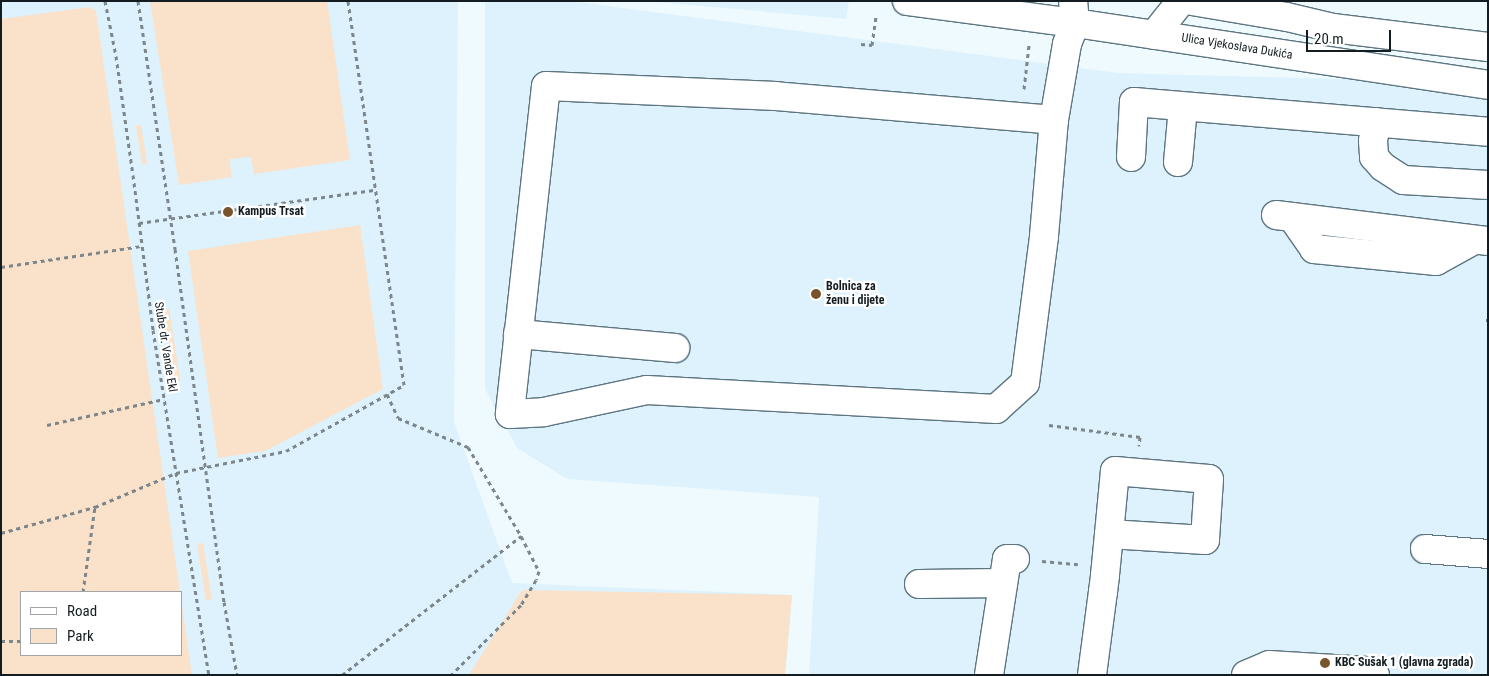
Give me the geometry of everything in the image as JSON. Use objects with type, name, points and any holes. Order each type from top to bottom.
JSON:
[{"type":"street","name":"Ulica Vjekoslava Dukića","points":[[907,1],[1074,12],[1154,35],[1488,85]]},
{"type":"street","points":[[1154,35],[1181,1]]},
{"type":"street","points":[[1192,1],[1287,17],[1332,28],[1488,48]]},
{"type":"street","points":[[1054,120],[1012,118],[776,96],[546,86],[510,414],[544,412],[647,390],[996,409],[1026,383],[1044,236],[1054,120],[1074,12]]},
{"type":"street","points":[[1131,157],[1134,102],[1376,122],[1478,137]]},
{"type":"street","points":[[1178,162],[1183,107]]},
{"type":"street","points":[[1376,122],[1372,141],[1374,157],[1403,180],[1488,185]]},
{"type":"street","points":[[1284,216],[1481,241]]},
{"type":"street","points":[[518,334],[675,348]]},
{"type":"street","points":[[1092,675],[1109,534]]},
{"type":"street","points":[[1425,549],[1488,554]]},
{"type":"street","points":[[918,584],[1009,571],[989,675]]},
{"type":"street","points":[[1246,675],[1269,665],[1367,671],[1375,675]]},
{"type":"path","name":"Stube dr. Vande Ekl","points":[[106,1],[116,56],[164,400],[209,675]]},
{"type":"path","name":"Stube dr. Vande Ekl","points":[[138,1],[224,602],[237,675]]},
{"type":"path","points":[[1,533],[95,507],[176,473],[286,451],[404,386],[348,1]]},
{"type":"path","points":[[862,44],[872,45],[876,14]]},
{"type":"path","points":[[1012,118],[1014,104],[1020,98],[1025,86],[1030,36]]},
{"type":"path","points":[[139,223],[374,190]]},
{"type":"path","points":[[1,267],[142,246]]},
{"type":"path","points":[[387,394],[398,418],[468,447],[539,570],[536,580],[521,605],[451,675]]},
{"type":"path","points":[[48,425],[164,400]]},
{"type":"path","points":[[1049,425],[1129,435]]},
{"type":"path","points":[[83,591],[95,507]]},
{"type":"path","points":[[342,675],[521,536]]},
{"type":"path","points":[[1009,571],[1106,566]]},
{"type":"path","points":[[1,642],[20,641]]},
{"type":"shaded area","name":"Kampus Trsat","points":[[1,1],[458,1],[454,422],[512,583],[792,595],[785,675],[1,675]]},
{"type":"shaded area","points":[[485,1],[570,1],[1118,73],[1488,83],[1488,675],[809,675],[819,497],[567,479],[517,448],[485,389]]},
{"type":"shaded area","points":[[646,1],[849,1],[846,19]]},
{"type":"green space","points":[[150,1],[327,1],[350,160],[254,174],[251,157],[229,159],[232,177],[179,185]]},
{"type":"green space","points":[[89,7],[96,11],[180,591],[20,591],[20,656],[182,656],[182,605],[192,675],[1,675],[1,19]]},
{"type":"green space","points":[[141,125],[147,164],[142,164],[136,126]]},
{"type":"green space","points":[[360,225],[383,389],[265,451],[218,458],[188,251]]},
{"type":"green space","points":[[169,309],[180,381],[174,382],[163,310]]},
{"type":"green space","points":[[203,543],[212,599],[206,600],[197,544]]},
{"type":"green space","points":[[522,590],[792,595],[785,675],[469,675]]},
{"type":"place","name":"Kampus Trsat","points":[[228,212]]},
{"type":"place","name":"Bolnica za ženu i dijete","points":[[816,294]]},
{"type":"place","name":"KBC Sušak 1 (glavna zgrada)","points":[[1325,663]]}]
